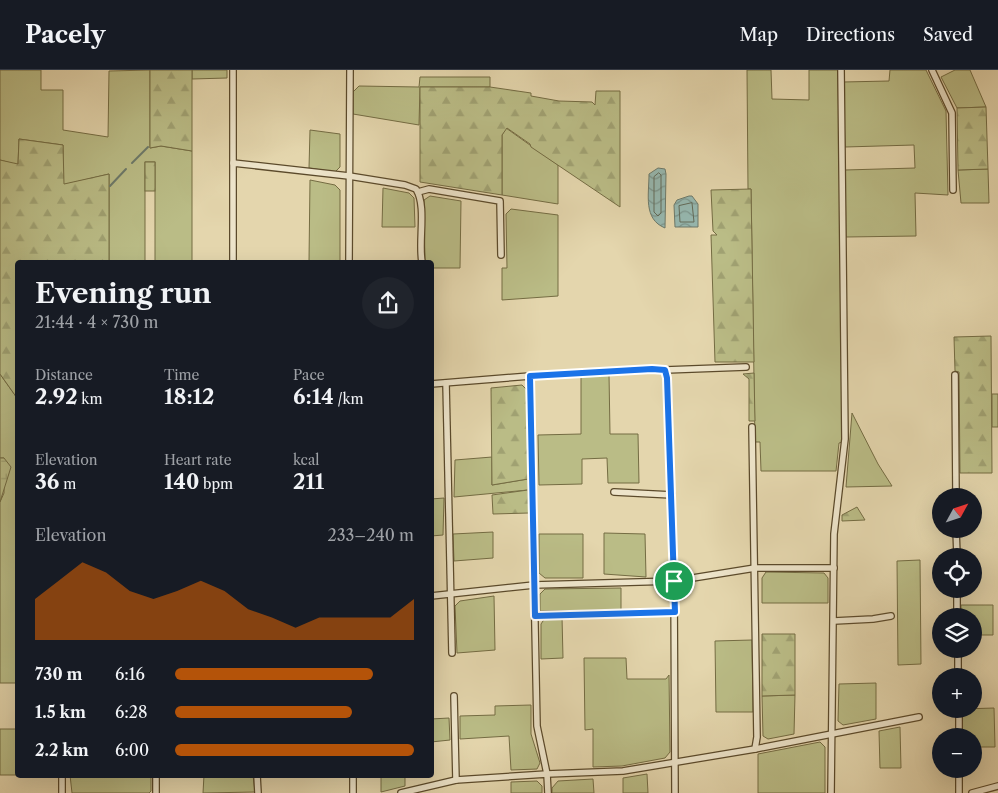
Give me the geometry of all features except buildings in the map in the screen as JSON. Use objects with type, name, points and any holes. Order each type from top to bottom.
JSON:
[{"type":"street","points":[[233,70],[233,260]]},
{"type":"street","points":[[349,260],[350,70]]},
{"type":"street","points":[[830,793],[835,519],[845,445],[841,70]]},
{"type":"street","points":[[932,70],[952,112],[953,190]]},
{"type":"street","points":[[233,163],[349,176],[405,185],[416,189],[421,203],[420,248],[422,260]]},
{"type":"street","points":[[418,192],[429,189],[500,201],[500,255]]},
{"type":"street","points":[[434,384],[652,369],[746,367]]},
{"type":"street","points":[[665,370],[667,378],[672,495],[675,612],[675,793]]},
{"type":"street","points":[[955,375],[956,488]]},
{"type":"street","points":[[530,376],[538,732],[547,774],[548,793]]},
{"type":"street","points":[[446,383],[452,653]]},
{"type":"street","points":[[752,427],[758,737],[756,749]]},
{"type":"street","points":[[614,492],[672,495]]},
{"type":"street","points":[[434,596],[534,585],[674,581],[755,568],[834,568]]},
{"type":"street","points":[[535,616],[675,612]]},
{"type":"street","points":[[834,621],[873,620],[891,616]]},
{"type":"street","points":[[454,696],[456,780]]},
{"type":"street","points":[[401,793],[456,780],[622,771],[756,749],[919,717]]},
{"type":"street","points":[[62,778],[62,793]]},
{"type":"street","points":[[156,778],[156,793]]},
{"type":"street","points":[[257,778],[258,793]]},
{"type":"street","points":[[353,778],[353,793]]},
{"type":"street","points":[[959,778],[960,793]]},
{"type":"street","points":[[972,793],[998,786]]},
{"type":"green space","points":[[0,70],[41,70],[41,90],[63,90],[63,130],[108,137],[109,71],[150,70],[150,148],[161,146],[192,151],[192,260],[155,260],[155,162],[145,162],[145,260],[109,260],[109,174],[63,185],[63,145],[19,139],[18,165],[0,160]]},
{"type":"green space","points":[[150,70],[192,70],[192,151],[161,146],[150,148]]},
{"type":"green space","points":[[192,70],[227,70],[227,78],[192,79]]},
{"type":"green space","points":[[747,70],[771,70],[772,99],[809,100],[809,70],[838,70],[843,442],[839,443],[836,471],[761,471],[760,442],[755,442],[751,189],[748,189]]},
{"type":"green space","points":[[890,70],[926,70],[946,111],[948,195],[915,193],[916,236],[846,237],[845,170],[915,168],[914,145],[845,147],[843,82],[889,81]]},
{"type":"green space","points":[[955,70],[970,70],[986,107],[957,108],[941,77]]},
{"type":"green space","points":[[420,77],[490,77],[490,87],[420,87],[419,125],[353,114],[353,92],[359,86],[419,87]]},
{"type":"green space","points":[[420,87],[490,87],[531,93],[531,96],[559,101],[592,102],[595,105],[596,91],[620,91],[620,207],[531,147],[530,144],[507,128],[502,135],[502,195],[420,182]]},
{"type":"green space","points":[[986,107],[988,169],[958,170],[957,108]]},
{"type":"green space","points":[[506,128],[558,165],[558,204],[502,195],[502,135]]},
{"type":"green space","points":[[310,130],[340,134],[340,167],[335,172],[309,168]]},
{"type":"green space","points":[[19,139],[63,145],[64,184],[109,174],[109,260],[15,260],[15,395],[0,374],[0,160],[18,164]]},
{"type":"green space","points":[[145,162],[155,162],[155,191],[145,191]]},
{"type":"green space","points":[[988,169],[989,203],[961,203],[958,170]]},
{"type":"green space","points":[[310,180],[335,185],[340,190],[340,260],[309,260]]},
{"type":"green space","points":[[383,188],[409,193],[414,198],[415,227],[382,227]]},
{"type":"green space","points":[[751,189],[754,362],[715,362],[711,235],[717,235],[713,231],[711,190]]},
{"type":"green space","points":[[430,196],[461,201],[460,268],[434,268],[434,260],[425,260],[424,200]]},
{"type":"green space","points":[[511,209],[558,215],[558,296],[502,300],[502,268],[507,268],[506,214]]},
{"type":"green space","points":[[991,336],[992,473],[960,473],[959,372],[955,371],[954,337]]},
{"type":"green space","points":[[754,373],[755,421],[749,421],[749,379],[743,374]]},
{"type":"green space","points":[[0,374],[15,395],[15,683],[0,683],[0,502],[4,493],[4,458],[0,458]]},
{"type":"green space","points":[[609,374],[610,434],[638,434],[639,483],[608,483],[607,458],[582,459],[582,484],[539,485],[538,435],[581,434],[581,375]]},
{"type":"green space","points":[[522,385],[527,390],[528,479],[492,485],[491,388]]},
{"type":"green space","points":[[992,394],[998,394],[998,427],[992,427]]},
{"type":"green space","points":[[852,413],[878,464],[892,486],[846,487]]},
{"type":"green space","points":[[492,457],[492,485],[528,479],[528,490],[454,497],[455,460]]},
{"type":"green space","points":[[0,458],[4,458],[11,467],[0,502]]},
{"type":"green space","points":[[528,490],[529,513],[493,514],[492,495]]},
{"type":"green space","points":[[444,498],[443,535],[434,536],[434,499]]},
{"type":"green space","points":[[857,507],[865,520],[842,521],[842,515]]},
{"type":"green space","points":[[493,532],[493,558],[454,561],[453,534]]},
{"type":"green space","points":[[604,533],[645,534],[646,577],[604,574]]},
{"type":"green space","points":[[539,534],[583,534],[583,578],[545,578],[539,573]]},
{"type":"green space","points":[[920,560],[921,664],[898,665],[897,561]]},
{"type":"green space","points":[[766,572],[824,573],[828,578],[828,603],[762,603],[762,578]]},
{"type":"green space","points":[[621,588],[621,610],[540,611],[540,594],[545,589]]},
{"type":"green space","points":[[494,596],[495,650],[457,653],[455,606],[460,601]]},
{"type":"green space","points":[[961,605],[993,605],[993,635],[982,635],[982,608],[961,608]]},
{"type":"green space","points":[[562,617],[563,658],[541,659],[541,624],[545,618]]},
{"type":"green space","points":[[762,634],[795,634],[795,695],[762,696]]},
{"type":"green space","points":[[752,640],[753,712],[716,712],[715,641]]},
{"type":"green space","points":[[584,658],[626,658],[627,679],[666,679],[669,675],[670,752],[665,758],[622,766],[593,767],[593,729],[585,730]]},
{"type":"green space","points":[[876,683],[876,719],[843,725],[838,721],[839,684]]},
{"type":"green space","points":[[795,695],[794,734],[768,739],[763,736],[762,696]]},
{"type":"green space","points":[[531,705],[531,734],[540,763],[537,769],[511,770],[509,736],[460,739],[460,716],[495,715],[495,706]]},
{"type":"green space","points":[[982,708],[994,708],[995,747],[982,747],[982,728],[962,728],[962,718],[982,718]]},
{"type":"green space","points":[[449,718],[450,740],[434,742],[434,719]]},
{"type":"green space","points":[[900,727],[901,768],[880,768],[879,731]]},
{"type":"green space","points":[[0,729],[15,729],[15,775],[0,775]]},
{"type":"green space","points":[[820,742],[825,747],[825,793],[758,793],[758,754]]},
{"type":"green space","points":[[647,774],[648,793],[623,793],[623,778]]},
{"type":"green space","points":[[70,778],[151,778],[151,791],[149,793],[72,793]]},
{"type":"green space","points":[[204,778],[253,778],[255,792],[203,793]]},
{"type":"green space","points":[[381,778],[405,778],[405,786],[381,792]]},
{"type":"green space","points":[[593,779],[594,793],[552,793],[552,788],[558,781]]},
{"type":"green space","points":[[537,781],[542,786],[542,793],[511,793],[511,782]]},
{"type":"water","points":[[658,168],[665,169],[666,174],[665,228],[653,219],[648,198],[649,174]]},
{"type":"water","points":[[692,196],[698,204],[698,227],[675,227],[674,205],[677,200]]},
{"type":"waterway","points":[[132,163],[148,147]]},
{"type":"waterway","points":[[110,186],[126,169]]},
{"type":"route","points":[[652,369],[665,370],[667,374],[674,581],[675,612],[535,616],[530,376],[652,369]]}]
